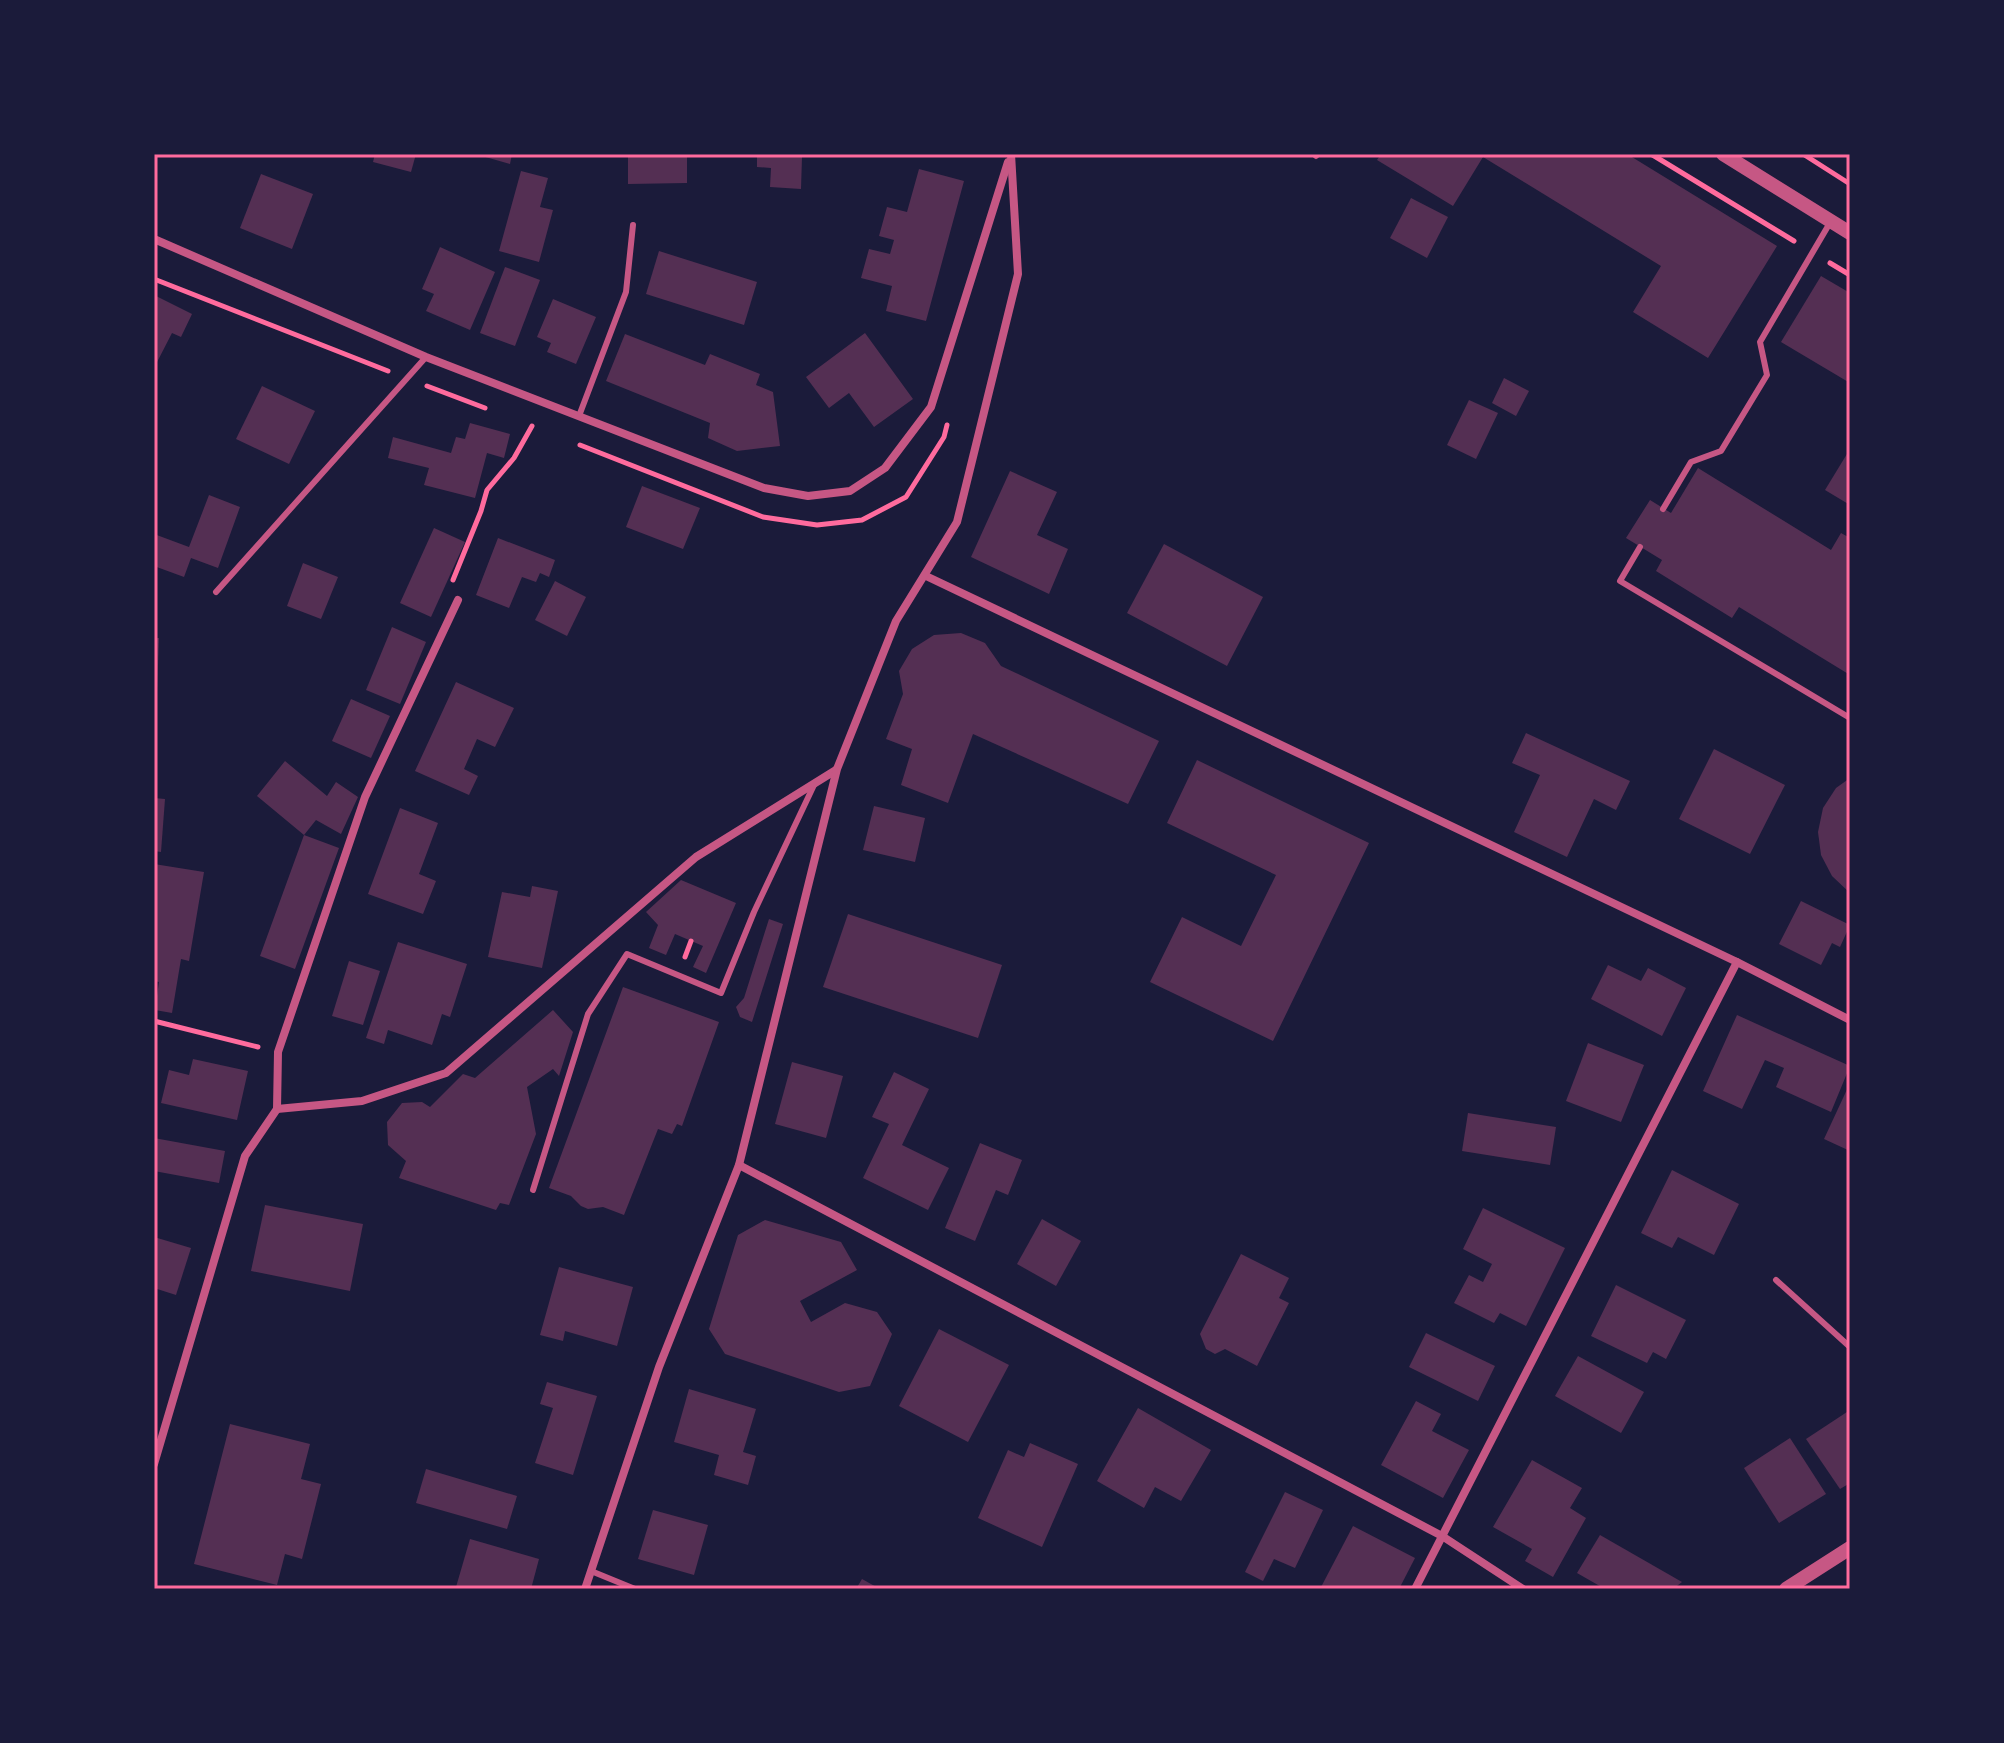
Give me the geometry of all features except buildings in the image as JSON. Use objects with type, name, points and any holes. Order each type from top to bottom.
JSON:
[{"type":"street","points":[[1723,154],[1850,233]]},
{"type":"street","points":[[154,239],[426,357],[764,488],[808,496],[850,491],[885,468],[931,407],[1010,156]]},
{"type":"street","points":[[585,1589],[659,1367],[739,1165],[837,769],[896,621],[957,522],[1018,274],[1010,156]]},
{"type":"street","points":[[926,576],[1737,962],[1850,1020]]},
{"type":"street","points":[[154,1464],[245,1156],[277,1109],[278,1052],[365,797],[458,600]]},
{"type":"street","points":[[277,1109],[362,1101],[446,1073],[696,857],[837,769]]},
{"type":"street","points":[[1415,1589],[1737,962]]},
{"type":"street","points":[[739,1165],[1442,1536],[1523,1589]]},
{"type":"street","points":[[1786,1589],[1850,1548]]},
{"type":"lane","points":[[1663,509],[1691,462],[1721,451],[1767,375],[1760,342],[1831,221]]},
{"type":"lane","points":[[579,416],[626,292],[633,225]]},
{"type":"lane","points":[[216,592],[426,357]]},
{"type":"lane","points":[[1640,547],[1620,581],[1850,718]]},
{"type":"lane","points":[[533,1190],[588,1014],[627,954],[721,993],[754,912],[814,785]]},
{"type":"lane","points":[[1776,1280],[1850,1347]]},
{"type":"lane","points":[[591,1571],[635,1589]]},
{"type":"path","points":[[1651,154],[1850,275]]},
{"type":"path","points":[[1803,154],[1850,184]]},
{"type":"path","points":[[458,600],[453,582],[487,490],[514,458],[532,426]]},
{"type":"path","points":[[154,1021],[278,1052]]}]
